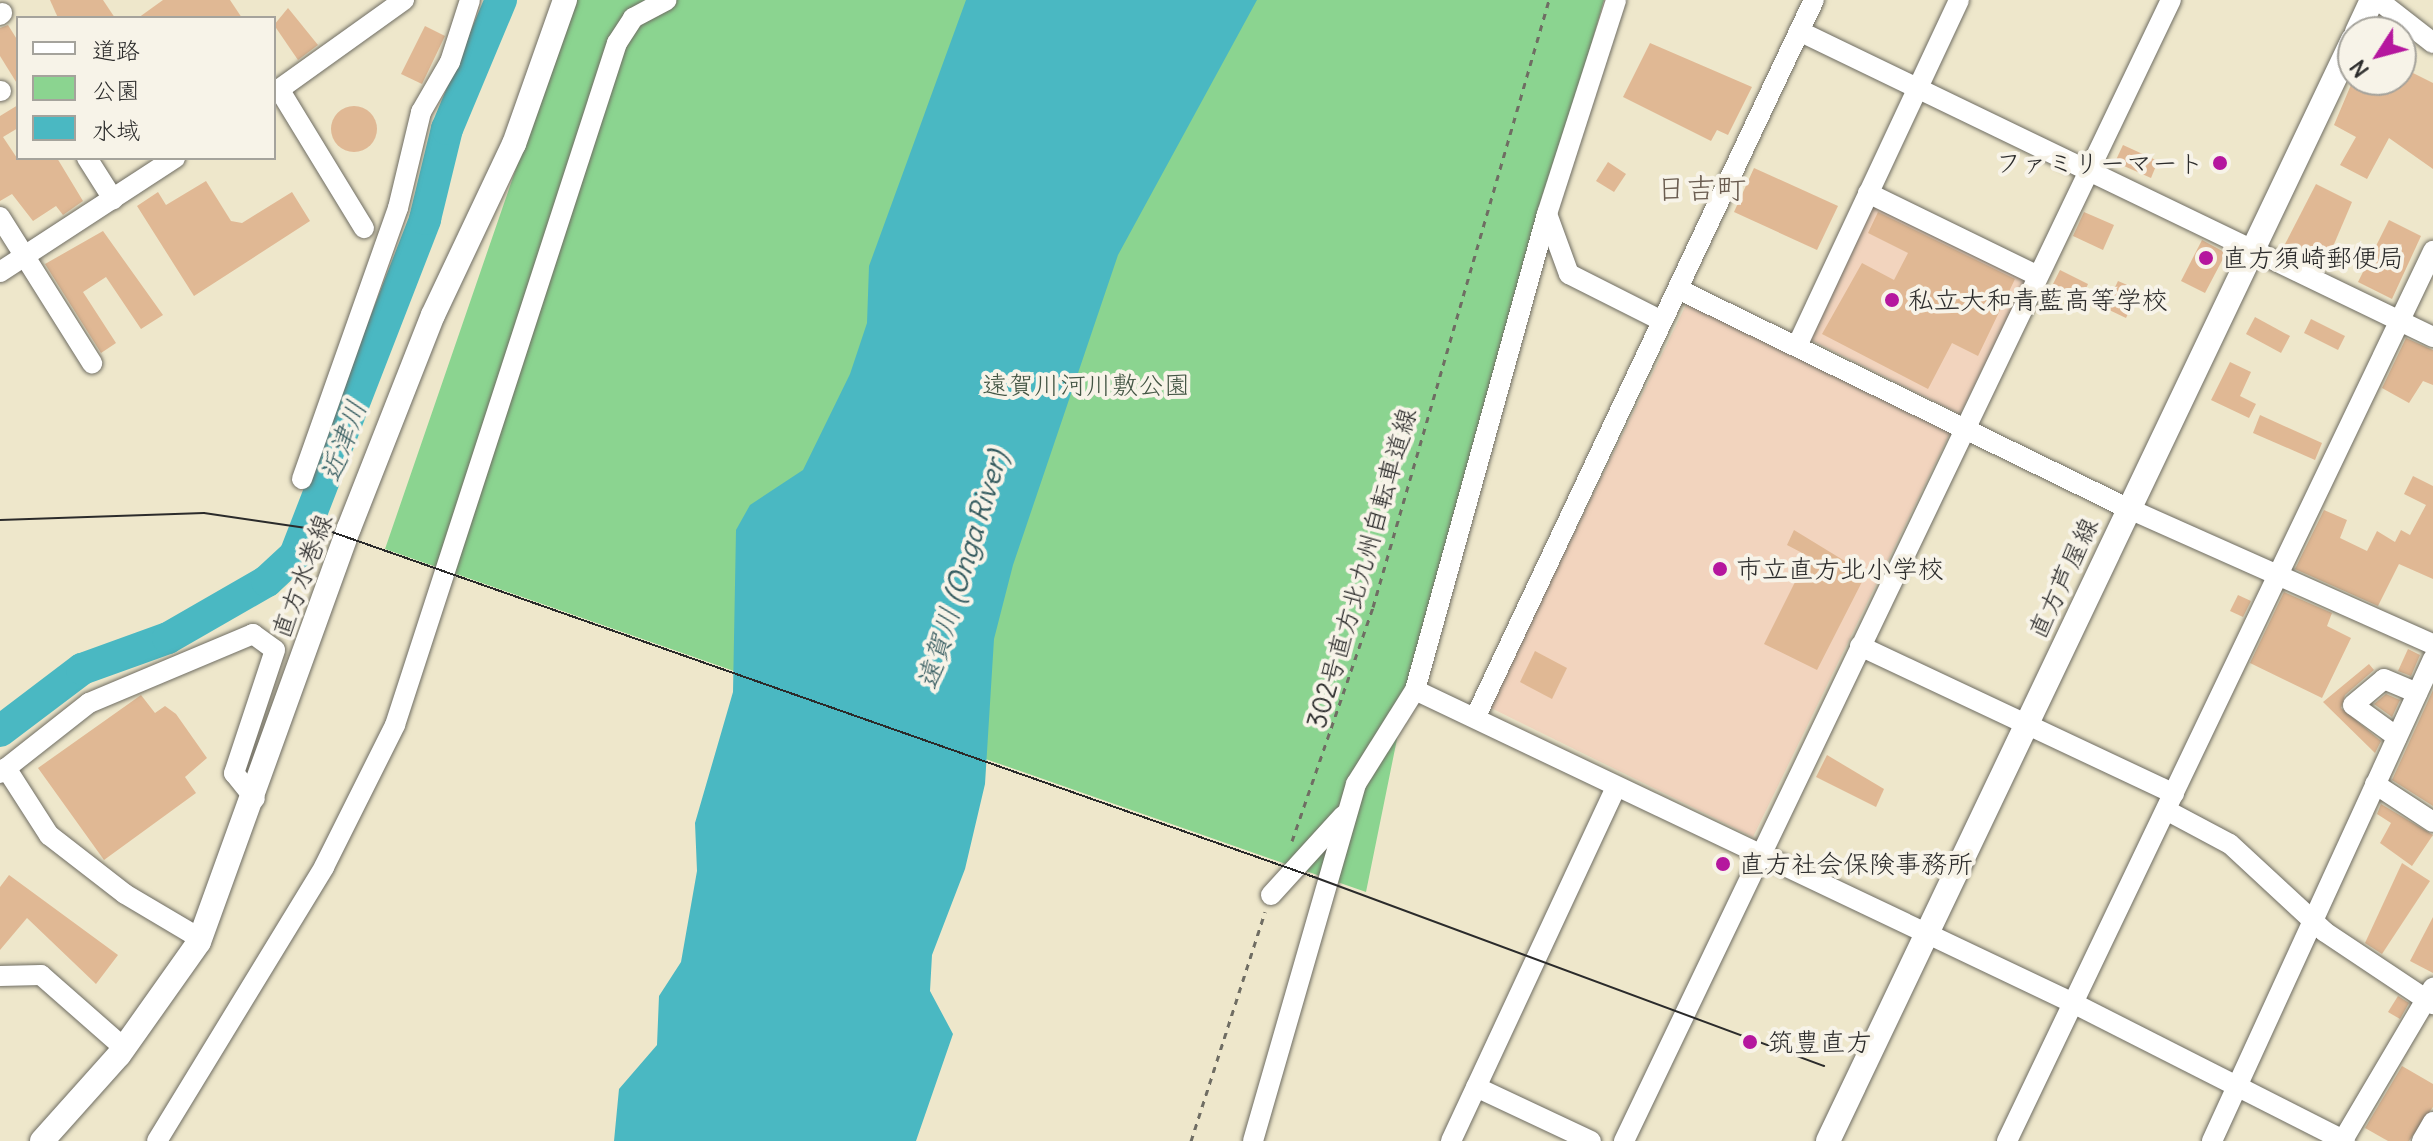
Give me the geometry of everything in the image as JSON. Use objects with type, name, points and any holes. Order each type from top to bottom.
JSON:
[{"type":"main road","name":"直方水巻線","points":[[42,1141],[124,1048],[201,939],[255,799],[349,528],[433,315],[514,144],[565,0]]},
{"type":"main road","name":"直方芦屋線","points":[[1828,1141],[2127,508],[2337,73]]},
{"type":"street","points":[[302,479],[398,208],[421,112],[450,62],[470,0]]},
{"type":"street","points":[[157,1141],[324,867],[395,725],[617,43],[633,18],[667,0]]},
{"type":"street","points":[[1253,1141],[1356,784],[1415,690],[1547,214],[1616,0]]},
{"type":"street","points":[[1475,718],[1814,0]]},
{"type":"street","points":[[1797,346],[1959,0]]},
{"type":"street","points":[[1624,1141],[1963,428],[2171,0]]},
{"type":"street","points":[[2375,0],[2433,43]]},
{"type":"street","points":[[364,228],[276,91],[394,2]]},
{"type":"street","points":[[1799,31],[2433,337]]},
{"type":"street","points":[[88,160],[113,199]]},
{"type":"street","points":[[0,272],[172,160]]},
{"type":"street","points":[[1868,193],[2038,276]]},
{"type":"street","points":[[1547,214],[1569,274],[1662,321]]},
{"type":"street","points":[[0,217],[92,363]]},
{"type":"street","points":[[2007,1141],[2278,577],[2396,318],[2433,251]]},
{"type":"street","points":[[1678,289],[2127,508],[2433,644]]},
{"type":"street","points":[[201,939],[125,894],[49,835],[3,770],[89,703],[253,634],[275,650],[234,773],[255,799]]},
{"type":"street","points":[[1415,690],[1758,856],[2073,1003],[2237,1083],[2344,1140],[2431,997],[2312,921],[2230,844],[2170,802],[2025,724],[1860,646]]},
{"type":"street","points":[[2212,1141],[2433,659]]},
{"type":"street","points":[[2397,737],[2353,705],[2384,679],[2417,693]]},
{"type":"street","points":[[2375,784],[2433,822]]},
{"type":"street","points":[[1451,1141],[1616,787]]},
{"type":"street","points":[[1271,895],[1349,810]]},
{"type":"street","points":[[0,976],[41,975],[124,1048]]},
{"type":"street","points":[[1476,1087],[1591,1141]]},
{"type":"street","points":[[2422,1141],[2433,1122]]},
{"type":"path","name":"302号直方北九州自転車道線","points":[[1287,853],[1373,607],[1549,0]]},
{"type":"path","points":[[1191,1141],[1271,895]]},
{"type":"shaded area","points":[[1874,203],[2027,279],[1960,414],[1807,338]]},
{"type":"shaded area","name":"市立直方北小学校","points":[[1688,301],[1951,431],[1753,837],[1489,707]]},
{"type":"green space","name":"遠賀川河川敷公園","points":[[574,0],[1604,0],[1412,665],[1366,892],[385,549]]},
{"type":"water","name":"遠賀川 (Onga River)","points":[[966,0],[1257,0],[1118,255],[1013,565],[994,639],[985,784],[965,869],[932,955],[930,991],[953,1034],[916,1141],[614,1141],[619,1089],[657,1045],[659,996],[681,962],[697,871],[695,823],[733,692],[736,530],[750,505],[803,470],[850,374],[867,323],[869,266]]},
{"type":"building","points":[[50,0],[103,0],[114,16],[57,16]]},
{"type":"building","points":[[163,0],[230,0],[241,16],[141,16]]},
{"type":"building","points":[[288,8],[318,45],[298,60],[276,28],[276,23]]},
{"type":"building","points":[[8,25],[16,38],[16,82],[0,56],[0,28]]},
{"type":"building","points":[[425,26],[445,36],[422,84],[401,74]]},
{"type":"building","points":[[1650,43],[1752,87],[1728,135],[1717,130],[1711,141],[1623,97]]},
{"type":"building","points":[[2417,75],[2433,83],[2433,169],[2389,138],[2367,179],[2340,165],[2356,137],[2334,125],[2346,96],[2417,96]]},
{"type":"building","points":[[16,106],[16,129],[3,137],[16,160],[58,160],[83,201],[63,215],[56,206],[33,221],[12,194],[0,201],[0,116]]},
{"type":"building","points":[[354,106],[370,113],[377,129],[370,145],[354,152],[338,145],[331,129],[338,113]]},
{"type":"building","points":[[2123,145],[2158,161],[2151,178],[2115,162]]},
{"type":"building","points":[[1608,162],[1626,174],[1614,192],[1596,181]]},
{"type":"building","points":[[1754,168],[1838,206],[1817,250],[1734,212]]},
{"type":"building","points":[[206,181],[231,221],[242,223],[292,192],[310,221],[194,296],[137,206],[158,192],[166,205]]},
{"type":"building","points":[[2316,184],[2352,202],[2323,270],[2282,250]]},
{"type":"building","points":[[1878,212],[2015,279],[1978,356],[1952,343],[1928,389],[1822,334],[1862,263],[1894,280],[1908,253],[1868,233]]},
{"type":"building","points":[[2084,212],[2114,225],[2103,250],[2073,236]]},
{"type":"building","points":[[2389,220],[2421,236],[2392,299],[2358,282]]},
{"type":"building","points":[[103,231],[163,315],[141,329],[106,277],[83,292],[116,343],[101,353],[45,264]]},
{"type":"building","points":[[2202,240],[2226,253],[2205,293],[2181,281]]},
{"type":"building","points":[[2060,270],[2088,284],[2082,297],[2050,290]]},
{"type":"building","points":[[2118,281],[2139,290],[2126,318],[2105,308]]},
{"type":"building","points":[[2255,317],[2290,336],[2281,353],[2246,334]]},
{"type":"building","points":[[2311,319],[2345,336],[2338,350],[2304,333]]},
{"type":"building","points":[[2406,338],[2433,350],[2433,385],[2423,381],[2409,403],[2382,388]]},
{"type":"building","points":[[2230,362],[2251,372],[2240,396],[2256,404],[2249,418],[2211,400]]},
{"type":"building","points":[[2260,415],[2322,443],[2315,460],[2253,433]]},
{"type":"building","points":[[2413,476],[2433,486],[2433,579],[2399,564],[2378,606],[2295,569],[2324,510],[2347,520],[2340,538],[2367,551],[2377,531],[2395,542],[2401,530],[2410,535],[2426,505],[2404,494]]},
{"type":"building","points":[[1794,530],[1866,574],[1817,670],[1764,644],[1808,556],[1787,545]]},
{"type":"building","points":[[2284,592],[2332,613],[2327,626],[2351,638],[2322,698],[2250,663]]},
{"type":"building","points":[[2238,595],[2251,601],[2243,617],[2230,611]]},
{"type":"building","points":[[2408,649],[2420,655],[2411,676],[2398,671]]},
{"type":"building","points":[[1535,651],[1567,668],[1552,699],[1520,682]]},
{"type":"building","points":[[2369,664],[2374,670],[2345,695],[2341,708],[2381,741],[2375,753],[2323,702]]},
{"type":"building","points":[[2433,690],[2433,806],[2392,780]]},
{"type":"building","points":[[2386,694],[2400,700],[2392,717],[2374,704]]},
{"type":"building","points":[[141,695],[155,713],[165,706],[176,714],[207,758],[185,777],[196,793],[104,860],[38,768]]},
{"type":"building","points":[[1827,755],[1884,789],[1876,807],[1816,777]]},
{"type":"building","points":[[2381,804],[2433,835],[2412,866],[2380,843],[2391,823],[2377,814]]},
{"type":"building","points":[[2402,863],[2430,881],[2382,954],[2365,943]]},
{"type":"building","points":[[9,875],[118,955],[96,984],[27,918],[0,950],[0,887]]},
{"type":"building","points":[[2433,917],[2433,973],[2410,961]]},
{"type":"building","points":[[2398,996],[2409,1003],[2400,1019],[2388,1012]]},
{"type":"building","points":[[2402,1066],[2433,1084],[2433,1107],[2409,1141],[2388,1141],[2365,1128]]},
{"type":"waterway","name":"近津川","points":[[0,731],[82,669],[168,638],[267,581],[295,555],[425,219],[447,129],[501,0]]},
{"type":"tram line","points":[[0,520],[204,513],[332,532],[1314,877],[1824,1066]]},
{"type":"place","name":"ファミリーマート","points":[[2220,163]]},
{"type":"place","name":"直方須崎郵便局","points":[[2206,258]]},
{"type":"place","name":"私立大和青藍高等学校","points":[[1892,300]]},
{"type":"place","name":"市立直方北小学校","points":[[1720,569]]},
{"type":"place","name":"直方社会保険事務所","points":[[1723,864]]},
{"type":"place","name":"筑豊直方","points":[[1750,1042]]},
{"type":"district","name":"日吉町","points":[[1701,188]]}]
